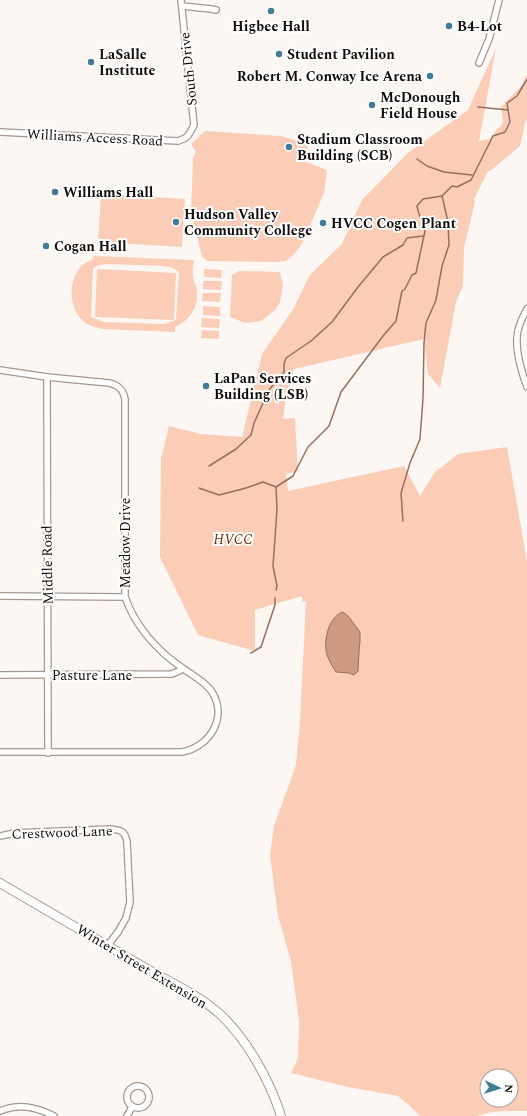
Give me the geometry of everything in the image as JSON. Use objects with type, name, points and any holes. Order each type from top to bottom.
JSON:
[{"type":"main road","name":"Winter Street Extension","points":[[0,883],[197,996],[209,1005],[222,1016],[245,1044],[266,1079],[281,1116]]},
{"type":"street","points":[[479,63],[489,39],[499,0]]},
{"type":"street","points":[[182,3],[216,10]]},
{"type":"street","name":"South Drive","points":[[182,3],[194,125],[188,136]]},
{"type":"street","name":"Williams Access Road","points":[[0,132],[178,141],[188,136]]},
{"type":"street","points":[[527,308],[521,321],[517,339],[521,369],[527,387]]},
{"type":"street","name":"Meadow Drive","points":[[0,370],[47,377],[109,383],[118,386],[124,394],[125,597],[137,623],[164,654],[209,687],[216,701],[218,716],[215,728],[202,744],[188,751],[182,752],[0,752]]},
{"type":"street","name":"Middle Road","points":[[47,377],[48,753]]},
{"type":"street","points":[[0,596],[125,597]]},
{"type":"street","name":"Pasture Lane","points":[[0,675],[172,674],[184,669]]},
{"type":"street","name":"Crestwood Lane","points":[[0,836],[15,833],[110,830],[119,830],[124,833],[127,842],[130,902],[126,918],[108,945]]},
{"type":"street","points":[[138,1086],[145,1088],[149,1095],[146,1105],[139,1109],[132,1107],[129,1105],[126,1098],[128,1091],[131,1088],[138,1086]]},
{"type":"street","points":[[0,1111],[14,1106],[24,1106],[34,1108],[54,1116]]},
{"type":"street","points":[[127,1116],[132,1107]]},
{"type":"green space","name":"HVCC","points":[[496,48],[479,141],[489,139],[503,123],[501,107],[522,85],[527,75],[527,119],[520,146],[490,171],[488,171],[474,199],[475,202],[464,247],[463,286],[456,302],[440,388],[428,374],[424,339],[294,369],[286,398],[283,419],[295,418],[298,471],[286,474],[288,491],[404,466],[420,496],[435,472],[458,454],[507,447],[527,562],[527,1111],[495,1112],[477,1116],[420,1116],[398,1096],[348,1087],[291,1073],[298,1058],[299,1021],[291,961],[278,916],[270,855],[274,826],[296,765],[300,722],[306,601],[302,602],[302,596],[255,610],[255,651],[198,635],[160,557],[161,458],[169,426],[201,434],[242,437],[262,354],[294,308],[309,276],[342,244],[362,200],[408,153],[468,110]]},
{"type":"green space","points":[[205,131],[281,136],[308,144],[304,161],[327,170],[324,193],[302,244],[286,261],[207,261],[202,256],[191,213],[193,157],[196,152],[191,144]]},
{"type":"green space","points":[[101,194],[185,199],[182,247],[98,242]]},
{"type":"green space","points":[[93,256],[194,260],[193,278],[197,298],[192,313],[188,318],[175,327],[175,332],[102,329],[87,324],[76,312],[73,304],[72,287],[77,272],[82,265],[93,259]],"holes":[[[107,264],[164,266],[173,268],[179,272],[176,320],[164,324],[104,322],[91,317],[93,268],[99,265]]]},
{"type":"green space","points":[[97,269],[176,273],[174,320],[95,317]]},
{"type":"green space","points":[[204,269],[222,270],[221,278],[204,277]]},
{"type":"green space","points":[[239,271],[280,272],[283,285],[280,302],[275,310],[261,321],[245,323],[230,317],[232,275]]},
{"type":"green space","points":[[203,281],[222,281],[221,290],[203,289]]},
{"type":"green space","points":[[203,293],[221,293],[220,302],[202,301]]},
{"type":"green space","points":[[203,306],[220,307],[220,316],[203,315]]},
{"type":"green space","points":[[202,318],[220,319],[219,328],[201,327]]},
{"type":"green space","points":[[202,330],[219,331],[219,339],[201,338]]},
{"type":"shaded area","points":[[343,612],[348,616],[360,632],[358,671],[354,675],[336,672],[326,650],[326,637],[330,624]]},
{"type":"waterway","points":[[276,590],[277,586],[273,566],[277,509],[276,487],[293,476],[308,447],[329,426],[341,392],[396,321],[402,291],[405,289],[412,275],[416,273],[425,231],[417,206],[423,199],[442,196],[452,186],[457,187],[471,180],[493,136],[505,132],[510,122],[507,103],[517,96],[527,79]]},
{"type":"waterway","points":[[478,107],[508,110]]},
{"type":"waterway","points":[[417,159],[427,166],[444,172],[472,175]]},
{"type":"waterway","points":[[403,521],[401,493],[410,463],[420,439],[426,323],[436,300],[442,266],[449,245],[448,222],[442,196]]},
{"type":"waterway","points":[[209,466],[236,449],[251,435],[254,423],[269,390],[284,372],[286,358],[311,341],[332,322],[383,257],[403,245],[407,238],[423,236]]},
{"type":"waterway","points":[[199,488],[219,495],[263,482],[276,487]]},
{"type":"waterway","points":[[251,653],[261,647],[275,605],[275,598]]},
{"type":"place","name":"Higbee Hall","points":[[271,11]]},
{"type":"place","name":"B4-Lot","points":[[449,26]]},
{"type":"place","name":"Student Pavilion","points":[[279,54]]},
{"type":"place","name":"LaSalle Institute","points":[[91,62]]},
{"type":"place","name":"Robert M. Conway Ice Arena","points":[[430,76]]},
{"type":"place","name":"McDonough Field House","points":[[372,105]]},
{"type":"place","name":"Stadium Classroom Building (SCB)","points":[[289,147]]},
{"type":"place","name":"Williams Hall","points":[[55,192]]},
{"type":"place","name":"Hudson Valley Community College","points":[[176,222]]},
{"type":"place","name":"HVCC Cogen Plant","points":[[323,223]]},
{"type":"place","name":"Cogan Hall","points":[[46,246]]},
{"type":"place","name":"LaPan Services Building (LSB)","points":[[206,386]]}]
